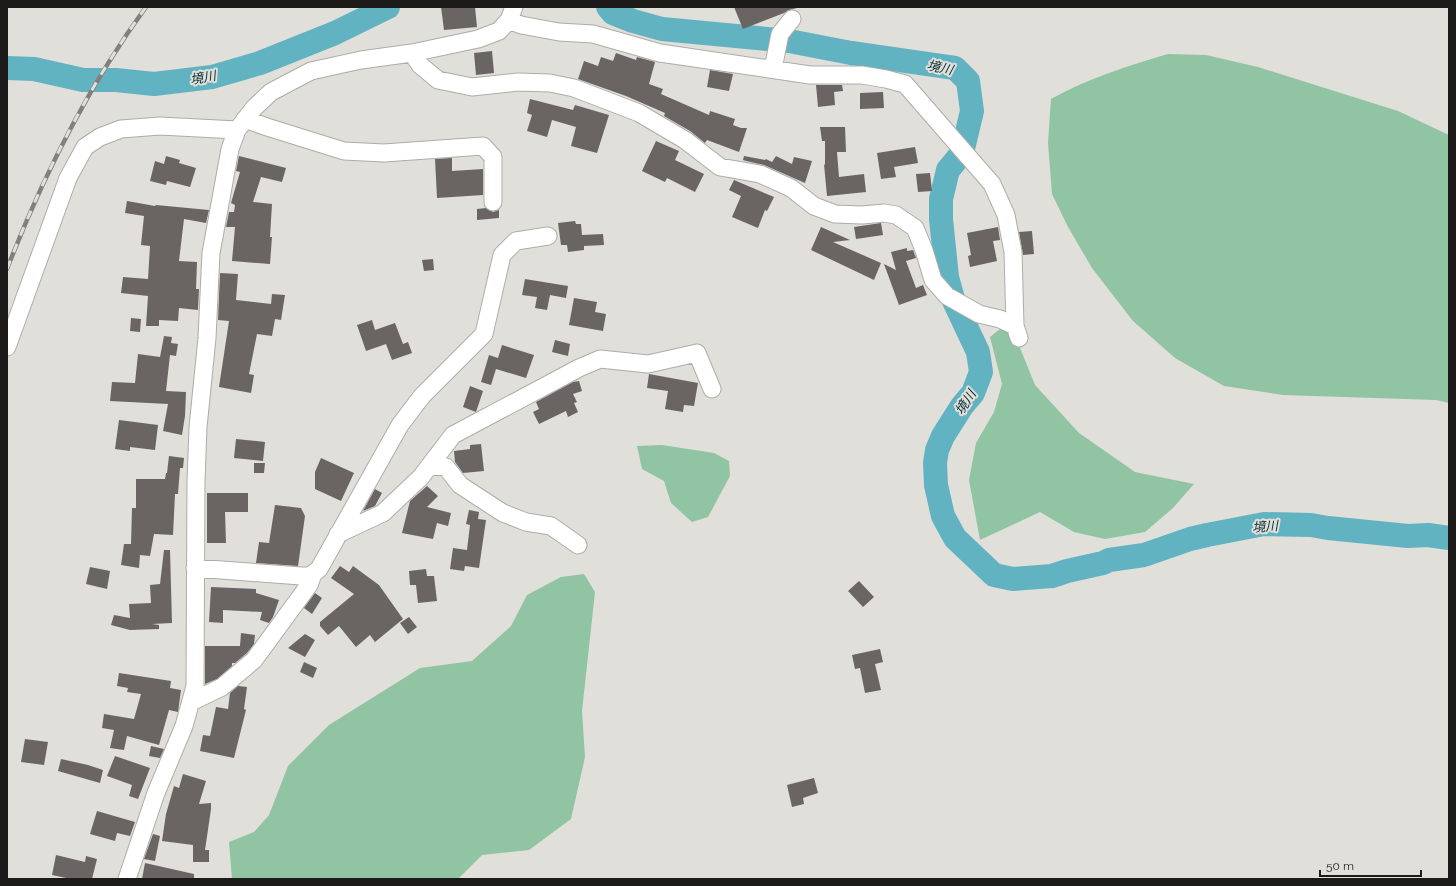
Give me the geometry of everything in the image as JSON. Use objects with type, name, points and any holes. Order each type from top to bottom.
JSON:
[{"type":"street","points":[[127,879],[156,793],[184,726],[195,686],[195,568],[198,427],[207,338],[211,253],[230,149],[241,124],[254,108],[271,92],[311,71],[361,60],[478,39],[499,31],[511,13],[520,25],[593,34],[660,53],[810,75],[862,76],[886,79],[904,84],[992,184],[1006,215],[1013,252],[1017,332],[1000,319],[979,314],[947,296],[932,280],[924,250],[915,228],[896,215],[884,213],[862,215],[835,214],[814,206],[791,188],[760,174],[720,167],[685,140],[639,113],[574,88],[550,83],[518,82],[472,87],[438,80],[420,65],[412,52]]},
{"type":"street","points":[[773,69],[779,40],[792,19]]},
{"type":"street","points":[[7,347],[68,178],[85,147],[100,137],[121,130],[160,126],[241,124],[267,127],[344,151],[384,153],[483,146],[493,157],[493,202]]},
{"type":"street","points":[[195,568],[301,576],[310,576],[319,569],[400,424],[422,396],[484,334],[502,255],[516,241],[548,236]]},
{"type":"street","points":[[338,534],[383,512],[421,478],[453,435],[579,368],[600,359],[648,364],[697,353],[712,389]]},
{"type":"street","points":[[430,465],[446,467],[460,485],[503,513],[526,522],[551,526],[578,545]]},
{"type":"street","points":[[191,702],[222,687],[254,660],[309,585],[312,574]]},
{"type":"green space","points":[[1168,54],[1206,55],[1258,67],[1398,111],[1449,135],[1449,403],[1436,400],[1283,395],[1224,386],[1175,358],[1133,321],[1092,268],[1068,227],[1052,194],[1048,143],[1051,99],[1108,73]]},
{"type":"green space","points":[[1000,329],[1014,333],[1035,385],[1079,433],[1135,472],[1194,484],[1173,508],[1145,532],[1105,539],[1074,532],[1040,512],[980,540],[969,480],[976,443],[994,412],[1002,384],[990,337]]},
{"type":"green space","points":[[662,445],[714,453],[729,461],[730,476],[708,517],[692,522],[671,503],[664,481],[642,469],[637,446]]},
{"type":"green space","points":[[584,574],[595,592],[582,711],[585,757],[571,819],[529,850],[482,855],[458,879],[232,879],[229,842],[254,832],[269,815],[288,766],[329,725],[420,668],[472,661],[511,626],[527,595],[561,577]]},
{"type":"building","points":[[441,7],[475,7],[477,27],[444,30]]},
{"type":"building","points":[[734,7],[797,7],[797,8],[743,29]]},
{"type":"building","points":[[492,51],[494,73],[476,75],[474,53]]},
{"type":"building","points":[[616,53],[636,60],[637,57],[655,62],[649,84],[663,89],[661,94],[709,115],[710,111],[735,119],[733,125],[741,128],[747,128],[739,152],[707,140],[705,143],[690,131],[664,116],[665,113],[626,96],[578,79],[584,61],[598,66],[601,57],[613,61]]},
{"type":"building","points":[[710,70],[733,74],[729,91],[707,87]]},
{"type":"building","points":[[816,85],[842,85],[843,91],[834,92],[835,105],[818,107]]},
{"type":"building","points":[[883,92],[884,108],[860,109],[860,93]]},
{"type":"building","points":[[530,99],[573,110],[575,105],[609,115],[597,153],[571,146],[576,127],[552,120],[547,137],[527,131],[532,115],[527,113]]},
{"type":"building","points":[[820,127],[845,127],[846,152],[837,152],[839,177],[864,174],[866,192],[827,196],[824,164],[825,165],[825,141],[822,141]]},
{"type":"building","points":[[656,141],[679,151],[675,160],[704,174],[695,192],[667,178],[665,182],[642,171]]},
{"type":"building","points":[[915,147],[918,163],[894,167],[896,177],[881,179],[877,153]]},
{"type":"building","points":[[166,156],[180,160],[179,163],[196,168],[190,187],[167,181],[166,185],[150,181],[155,161],[164,164]]},
{"type":"building","points":[[239,156],[286,168],[282,182],[261,177],[253,202],[272,204],[270,264],[232,261],[235,227],[226,227],[229,212],[234,212],[235,205],[231,203],[240,172],[236,171]]},
{"type":"building","points":[[744,156],[766,159],[772,162],[776,156],[792,164],[794,157],[812,161],[805,183],[764,165],[743,160]]},
{"type":"building","points":[[452,158],[452,171],[483,169],[483,195],[437,198],[435,159]]},
{"type":"building","points":[[930,173],[932,191],[918,192],[916,174]]},
{"type":"building","points":[[734,180],[774,197],[767,211],[765,210],[758,228],[732,217],[741,196],[729,190]]},
{"type":"building","points":[[127,201],[155,206],[209,210],[206,223],[184,219],[179,261],[197,262],[196,289],[199,289],[198,310],[179,308],[178,321],[159,320],[159,326],[146,326],[148,296],[121,293],[123,277],[148,279],[150,246],[141,245],[144,216],[125,213]]},
{"type":"building","points":[[486,208],[493,212],[499,210],[499,218],[477,220],[477,209]]},
{"type":"building","points":[[575,221],[576,224],[581,224],[582,235],[603,234],[604,245],[584,246],[584,250],[568,252],[567,245],[561,245],[558,223]]},
{"type":"building","points":[[881,223],[883,235],[856,239],[854,227]]},
{"type":"building","points":[[821,227],[850,240],[833,242],[881,263],[874,280],[811,250]]},
{"type":"building","points":[[998,227],[1000,240],[993,241],[997,261],[970,267],[968,256],[971,255],[967,233]]},
{"type":"building","points":[[1032,231],[1034,254],[1023,255],[1019,232]]},
{"type":"building","points":[[907,248],[907,251],[913,250],[916,258],[906,261],[916,288],[923,285],[927,295],[899,305],[884,264],[896,270],[891,252]]},
{"type":"building","points":[[433,259],[434,270],[424,271],[422,260]]},
{"type":"building","points":[[220,273],[238,274],[236,300],[271,304],[272,294],[285,295],[281,320],[275,319],[272,336],[257,334],[249,374],[254,375],[251,393],[219,387],[229,321],[218,320]]},
{"type":"building","points":[[525,279],[568,286],[566,298],[550,295],[547,310],[535,308],[537,297],[522,295]]},
{"type":"building","points":[[574,298],[597,302],[595,312],[606,314],[603,331],[569,325]]},
{"type":"building","points":[[131,318],[141,319],[140,332],[130,331]]},
{"type":"building","points":[[372,320],[375,330],[395,323],[403,344],[408,342],[412,353],[392,360],[386,344],[366,351],[357,325]]},
{"type":"building","points":[[164,336],[172,337],[171,343],[178,344],[176,356],[170,355],[166,391],[186,392],[185,416],[182,435],[163,431],[168,404],[110,401],[112,382],[135,383],[138,354],[160,357]]},
{"type":"building","points":[[555,340],[570,344],[568,356],[552,352]]},
{"type":"building","points":[[502,345],[534,355],[526,378],[496,369],[491,385],[481,382],[489,355],[498,358]]},
{"type":"building","points":[[649,374],[698,383],[694,406],[684,405],[683,412],[665,409],[668,391],[647,388]]},
{"type":"building","points":[[579,381],[582,391],[573,394],[577,402],[574,403],[578,412],[568,417],[566,411],[539,424],[533,412],[539,409],[536,402],[573,382]]},
{"type":"building","points":[[470,386],[483,391],[476,412],[463,407]]},
{"type":"building","points":[[119,420],[158,425],[155,450],[130,447],[130,451],[115,449]]},
{"type":"building","points":[[236,439],[265,442],[263,461],[234,458]]},
{"type":"building","points":[[481,444],[484,471],[463,473],[455,462],[454,451],[470,449],[470,445]]},
{"type":"building","points":[[169,456],[184,458],[183,468],[180,468],[178,494],[175,494],[173,535],[154,534],[150,556],[140,555],[139,568],[121,565],[124,544],[131,544],[132,508],[136,508],[136,479],[165,479]]},
{"type":"building","points":[[321,458],[354,473],[341,501],[315,489],[315,472]]},
{"type":"building","points":[[254,463],[265,463],[264,473],[254,473]]},
{"type":"building","points":[[427,486],[438,496],[427,507],[451,513],[448,526],[437,523],[433,539],[402,533],[410,501]]},
{"type":"building","points":[[375,489],[382,493],[375,506],[363,511]]},
{"type":"building","points":[[207,493],[248,493],[248,512],[225,512],[226,543],[207,543]]},
{"type":"building","points":[[275,505],[301,508],[305,516],[298,566],[256,563],[259,542],[269,543]]},
{"type":"building","points":[[469,510],[479,512],[478,519],[486,520],[479,568],[465,566],[464,571],[450,569],[453,548],[467,550],[470,525],[466,524]]},
{"type":"building","points":[[164,550],[170,550],[172,623],[152,624],[159,625],[159,629],[130,630],[111,625],[114,615],[130,618],[129,604],[151,603],[150,585],[160,584]]},
{"type":"building","points":[[340,566],[349,572],[353,566],[379,585],[403,619],[375,642],[370,635],[356,647],[339,626],[328,635],[320,626],[320,622],[354,594],[331,578]]},
{"type":"building","points":[[90,567],[110,571],[107,589],[86,584]]},
{"type":"building","points":[[426,569],[427,576],[434,576],[437,601],[418,603],[416,585],[410,585],[409,571]]},
{"type":"building","points":[[859,581],[874,597],[863,607],[848,591]]},
{"type":"building","points":[[211,587],[256,589],[256,593],[279,600],[273,617],[269,623],[260,620],[262,612],[223,610],[223,623],[209,622]]},
{"type":"building","points":[[315,593],[322,598],[312,614],[304,608]]},
{"type":"building","points":[[409,617],[417,627],[408,634],[400,623]]},
{"type":"building","points":[[241,633],[255,635],[254,644],[247,653],[235,663],[232,663],[232,666],[217,679],[205,684],[205,646],[240,646]]},
{"type":"building","points":[[305,634],[315,640],[305,657],[288,648]]},
{"type":"building","points":[[880,649],[883,662],[875,664],[881,690],[865,693],[860,668],[855,669],[852,655]]},
{"type":"building","points":[[304,662],[317,668],[313,678],[300,672]]},
{"type":"building","points":[[119,673],[171,681],[170,688],[181,690],[178,712],[169,710],[159,745],[127,736],[124,750],[110,748],[114,730],[102,728],[104,714],[134,719],[141,694],[127,692],[128,688],[117,686]]},
{"type":"building","points":[[238,686],[247,687],[244,709],[246,710],[234,758],[200,751],[203,735],[210,736],[216,707],[228,709],[230,693]]},
{"type":"building","points":[[25,739],[48,742],[44,765],[21,762]]},
{"type":"building","points":[[151,746],[164,749],[160,758],[149,756]]},
{"type":"building","points":[[115,756],[150,768],[138,799],[129,796],[132,785],[107,776]]},
{"type":"building","points":[[61,759],[103,770],[100,783],[58,771]]},
{"type":"building","points":[[183,774],[206,781],[199,804],[211,803],[205,850],[209,850],[209,862],[193,862],[193,845],[162,841],[166,814],[174,786],[179,788]]},
{"type":"building","points":[[814,778],[818,793],[803,798],[804,804],[792,807],[787,785]]},
{"type":"building","points":[[97,811],[135,822],[130,836],[117,833],[115,841],[90,834]]},
{"type":"building","points":[[153,834],[160,836],[155,861],[144,859]]},
{"type":"building","points":[[56,855],[85,862],[86,856],[97,859],[92,879],[71,879],[52,875]]},
{"type":"building","points":[[145,863],[194,874],[194,879],[142,879]]},
{"type":"waterway","name":"境川","points":[[7,68],[34,69],[83,80],[116,80],[154,84],[212,77],[260,63],[335,33],[388,7]]},
{"type":"waterway","name":"境川","points":[[608,7],[613,13],[633,21],[662,29],[789,41],[851,53],[955,68],[968,81],[972,111],[962,153],[948,170],[941,199],[941,219],[947,277],[953,299],[978,352],[981,372],[973,393],[962,406],[943,436],[937,450],[935,463],[936,485],[943,516],[955,538],[994,575],[1013,579],[1052,576],[1103,563],[1109,560],[1144,555],[1190,539],[1264,524],[1311,525],[1408,536],[1428,535],[1449,538]]},
{"type":"railway","points":[[7,269],[36,200],[68,134],[104,69],[146,7]]}]
